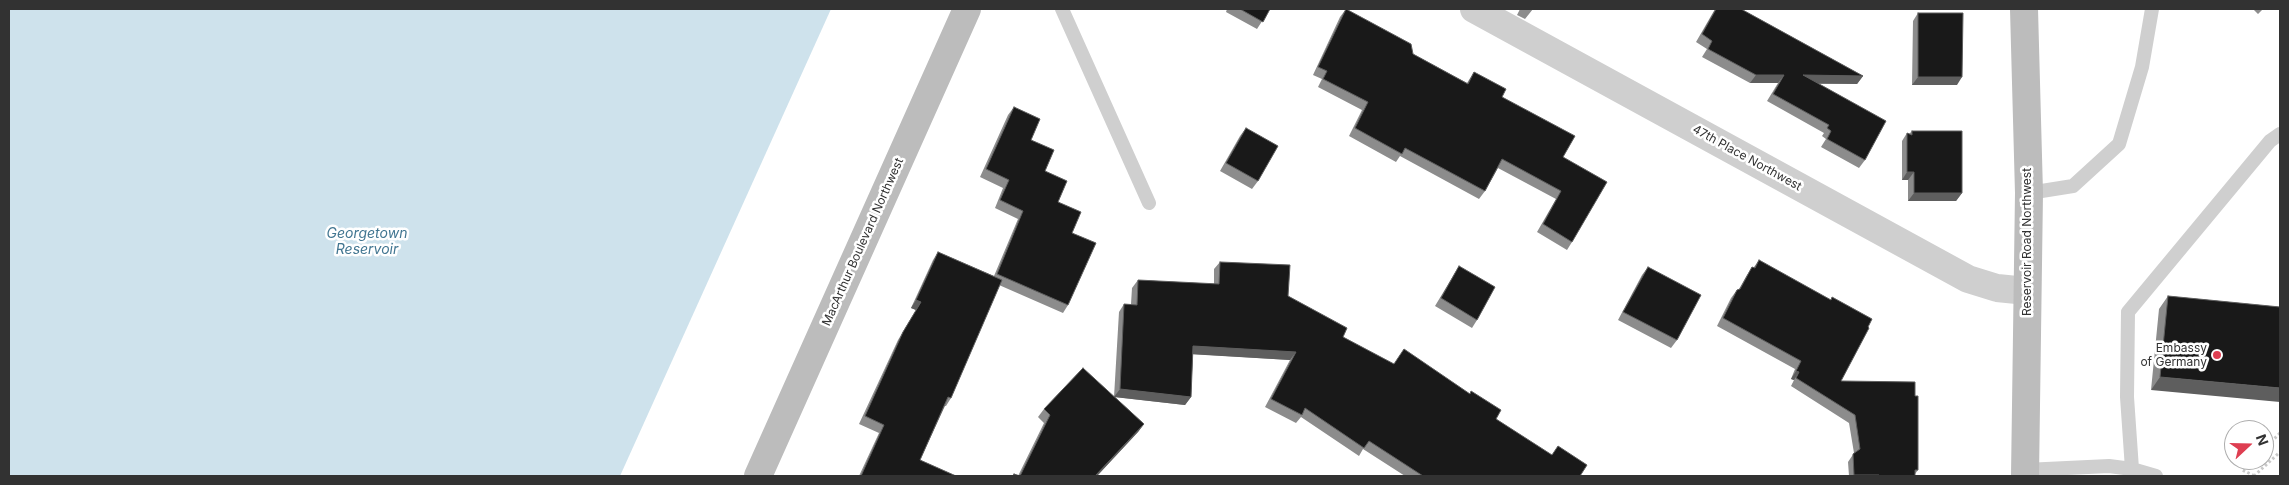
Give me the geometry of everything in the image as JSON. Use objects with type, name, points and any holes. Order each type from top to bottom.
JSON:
[{"type":"main road","name":"MacArthur Boulevard Northwest","points":[[758,476],[968,9]]},
{"type":"main road","name":"Reservoir Road Northwest","points":[[2024,9],[2028,192],[2025,473]]},
{"type":"street","name":"47th Place Northwest","points":[[1474,9],[1968,279],[1997,288],[2027,291]]},
{"type":"lane","points":[[1062,9],[1149,203]]},
{"type":"lane","points":[[2028,192],[2073,186],[2119,144],[2142,67],[2152,9]]},
{"type":"lane","points":[[2132,468],[2127,397],[2128,312],[2270,140],[2280,134]]},
{"type":"lane","points":[[2025,473],[2108,466],[2132,468],[2156,476]]},
{"type":"path","points":[[2242,470],[2255,476],[2280,452]]},
{"type":"water","name":"Georgetown Reservoir","points":[[9,9],[831,9],[620,476],[9,476]]},
{"type":"building","points":[[1240,9],[1270,9],[1263,22]]},
{"type":"building","points":[[1346,9],[1411,44],[1413,54],[1468,84],[1474,72],[1506,89],[1502,97],[1575,136],[1563,157],[1607,182],[1572,242],[1543,224],[1561,191],[1502,159],[1485,191],[1405,148],[1402,154],[1355,128],[1368,102],[1323,79],[1327,71],[1318,67]]},
{"type":"building","points":[[1716,9],[1741,9],[1863,76],[1803,75],[1886,121],[1865,160],[1827,139],[1831,131],[1827,128],[1829,125],[1773,94],[1784,75],[1756,75],[1708,49],[1712,41],[1702,34]]},
{"type":"building","points":[[1918,13],[1963,13],[1962,77],[1918,77]]},
{"type":"building","points":[[1014,107],[1040,119],[1031,140],[1054,150],[1045,171],[1067,181],[1058,202],[1081,212],[1072,233],[1096,243],[1068,305],[997,274],[1023,211],[1000,200],[1009,180],[986,169]]},
{"type":"building","points":[[1246,128],[1278,146],[1258,181],[1226,163]]},
{"type":"building","points":[[1912,131],[1962,131],[1962,193],[1914,193],[1914,172],[1907,172],[1907,133],[1912,135]]},
{"type":"building","points":[[938,252],[1002,280],[951,398],[948,397],[920,460],[956,476],[861,476],[884,425],[865,416],[903,332],[921,302],[916,300]]},
{"type":"building","points":[[1759,260],[1831,300],[1832,297],[1872,319],[1841,381],[1915,382],[1915,396],[1918,396],[1918,470],[1915,470],[1915,476],[1854,475],[1853,454],[1860,449],[1855,415],[1796,378],[1799,372],[1796,371],[1801,361],[1723,318],[1737,290],[1740,289],[1752,267],[1755,268]]},
{"type":"building","points":[[1220,262],[1290,265],[1288,296],[1347,328],[1343,337],[1394,364],[1404,349],[1470,394],[1471,391],[1501,410],[1496,419],[1552,455],[1558,446],[1587,465],[1580,476],[1423,476],[1369,441],[1364,448],[1305,408],[1302,415],[1271,399],[1296,352],[1193,346],[1191,397],[1120,389],[1124,304],[1137,305],[1138,280],[1219,284]]},
{"type":"building","points":[[1459,266],[1495,287],[1477,320],[1441,298]]},
{"type":"building","points":[[1648,267],[1701,295],[1677,340],[1623,312]]},
{"type":"building","name":"Embassy of Germany","points":[[2168,296],[2280,307],[2280,388],[2160,377]]},
{"type":"building","points":[[1083,368],[1144,424],[1095,476],[1020,476],[1050,415],[1044,409]]},
{"type":"place","name":"Embassy of Germany","points":[[2217,355]]}]
